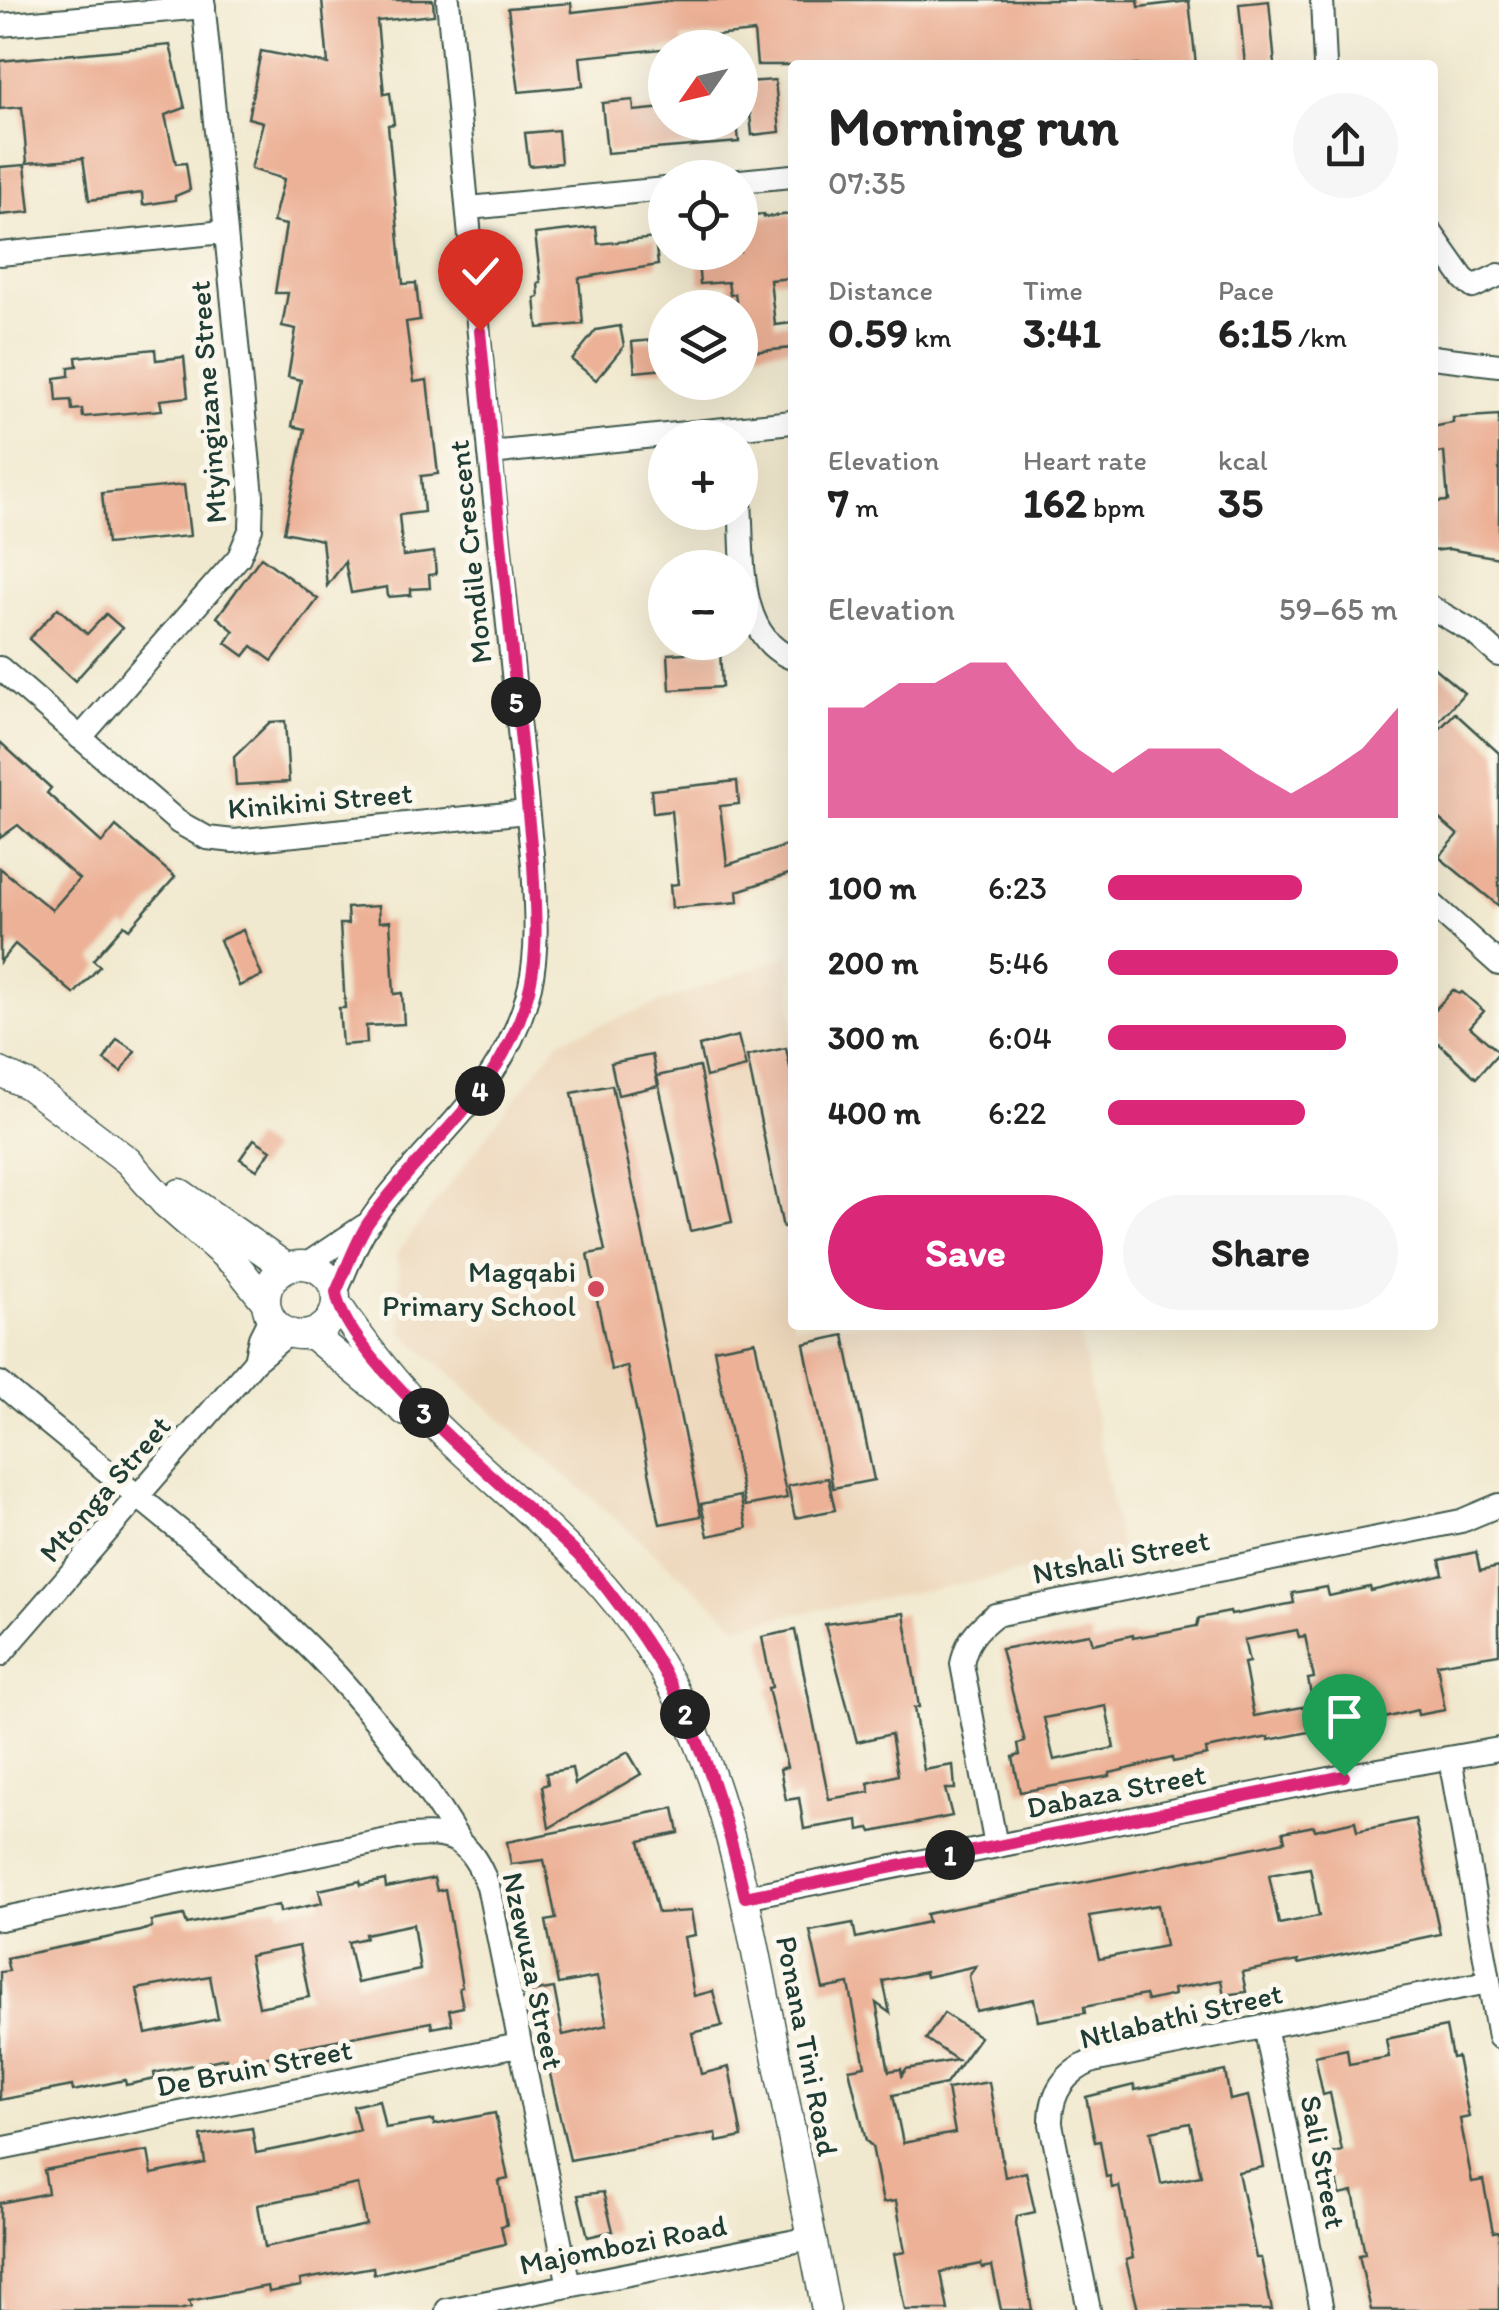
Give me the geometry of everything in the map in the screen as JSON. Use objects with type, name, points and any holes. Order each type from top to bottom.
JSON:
[{"type":"street","name":"Mondile Crescent","points":[[336,1298],[367,1224],[465,1110],[491,1077],[512,1040],[530,984],[536,930],[448,0]]},
{"type":"street","points":[[1322,0],[1325,60]]},
{"type":"street","points":[[0,25],[204,4]]},
{"type":"street","name":"Mtyingizane Street","points":[[80,738],[239,558],[251,528],[252,496],[204,4]]},
{"type":"street","points":[[758,179],[788,176]]},
{"type":"street","points":[[470,208],[648,191]]},
{"type":"street","points":[[0,254],[224,232]]},
{"type":"street","points":[[1438,243],[1474,287],[1499,275]]},
{"type":"street","points":[[1438,359],[1499,365]]},
{"type":"street","points":[[758,428],[788,423]]},
{"type":"street","points":[[490,453],[648,440]]},
{"type":"street","points":[[743,530],[752,614],[767,642],[788,657]]},
{"type":"street","points":[[1438,611],[1455,619],[1499,656]]},
{"type":"street","name":"Kinikini Street","points":[[0,668],[196,834],[218,840],[527,812]]},
{"type":"street","points":[[1438,909],[1499,964]]},
{"type":"street","name":"Ponana Tini Road","points":[[0,1072],[28,1085],[128,1161],[296,1266],[326,1273],[362,1342],[431,1420],[582,1560],[634,1626],[672,1688],[706,1757],[726,1812],[826,2310]]},
{"type":"street","name":"Ponana Tini Road","points":[[128,1161],[165,1203],[237,1266],[284,1322],[384,1397],[408,1413],[431,1420]]},
{"type":"street","name":"Mondile Crescent","points":[[296,1266],[367,1224]]},
{"type":"street","points":[[296,1266],[274,1276],[267,1288],[284,1322],[328,1322],[336,1298]]},
{"type":"street","name":"Mtonga Street","points":[[0,1655],[138,1500],[284,1322]]},
{"type":"street","name":"Nzewuza Street","points":[[0,1383],[302,1639],[386,1732],[430,1792],[460,1842],[478,1862],[488,1886],[569,2286]]},
{"type":"street","name":"Ntshali Street","points":[[996,1846],[962,1664],[972,1636],[995,1615],[1462,1521],[1499,1505]]},
{"type":"street","name":"Dabaza Street","points":[[745,1897],[1344,1776],[1499,1749]]},
{"type":"street","points":[[1450,1758],[1499,2037]]},
{"type":"street","points":[[0,1919],[402,1837],[439,1834],[460,1842]]},
{"type":"street","name":"Ntlabathi Street","points":[[1089,2310],[1051,2124],[1053,2098],[1071,2073],[1093,2061],[1488,1982]]},
{"type":"street","name":"Sali Street","points":[[1265,2026],[1322,2310]]},
{"type":"street","name":"De Bruin Street","points":[[0,2150],[519,2045]]},
{"type":"street","name":"Majombozi Road","points":[[447,2310],[812,2238]]},
{"type":"shaded area","name":"Magqabi Primary School","points":[[788,955],[788,1330],[1079,1330],[1121,1554],[737,1625],[403,1333],[397,1253],[560,1040]]},
{"type":"building","points":[[322,0],[433,0],[434,15],[377,21],[384,94],[390,93],[394,124],[388,125],[403,284],[416,283],[420,320],[406,322],[414,382],[427,380],[438,474],[421,476],[424,512],[399,515],[403,556],[434,552],[436,574],[429,575],[430,588],[411,589],[411,595],[388,597],[387,587],[351,593],[345,562],[327,586],[322,540],[284,532],[305,429],[292,426],[301,380],[288,377],[296,329],[282,326],[288,293],[275,293],[286,225],[273,222],[284,179],[251,169],[263,122],[248,118],[261,51],[328,64]]},
{"type":"building","points":[[676,0],[1138,0],[1139,7],[1189,1],[1195,60],[788,60],[788,65],[758,65],[758,30],[648,30],[648,50],[580,57],[583,86],[519,92],[508,8],[571,3],[572,12]]},
{"type":"building","points":[[1269,1],[1275,60],[1245,60],[1239,4]]},
{"type":"building","points":[[170,45],[185,108],[165,115],[176,164],[186,163],[190,190],[175,196],[175,200],[143,205],[142,193],[89,200],[83,158],[27,163],[22,107],[0,109],[0,61]]},
{"type":"building","points":[[775,80],[780,132],[758,134],[758,81]]},
{"type":"building","points":[[633,100],[634,111],[648,110],[648,140],[739,142],[607,153],[602,103]]},
{"type":"building","points":[[558,130],[561,163],[529,166],[525,133]]},
{"type":"building","points":[[25,165],[30,212],[0,215],[0,167]]},
{"type":"building","points":[[758,214],[788,214],[788,278],[770,280],[775,325],[788,323],[788,348],[758,351],[758,290],[729,290],[728,282],[700,284],[699,270],[758,270]]},
{"type":"building","points":[[596,227],[598,244],[648,239],[648,267],[579,278],[583,324],[538,328],[535,298],[539,297],[541,283],[535,234]]},
{"type":"building","points":[[620,326],[624,346],[596,380],[572,360],[596,330]]},
{"type":"building","points":[[648,341],[648,371],[635,372],[632,342]]},
{"type":"building","points":[[155,349],[156,360],[184,357],[188,397],[160,400],[162,410],[83,417],[82,409],[72,410],[71,400],[57,401],[55,378],[69,376],[69,367],[77,366],[76,357]]},
{"type":"building","points":[[1499,415],[1499,558],[1438,550],[1438,502],[1448,501],[1444,452],[1438,453],[1438,426],[1453,423],[1453,418]]},
{"type":"building","points":[[184,485],[190,536],[107,544],[102,493]]},
{"type":"building","points":[[261,557],[318,599],[272,661],[252,646],[244,656],[226,643],[234,631],[217,617]]},
{"type":"building","points":[[58,608],[87,634],[106,614],[122,628],[75,681],[29,639]]},
{"type":"building","points":[[668,660],[720,660],[722,687],[670,690]]},
{"type":"building","points":[[1438,671],[1464,693],[1438,722]]},
{"type":"building","points":[[1455,713],[1499,753],[1499,906],[1439,857],[1458,835],[1438,818],[1438,731]]},
{"type":"building","points":[[285,721],[289,782],[236,785],[234,757],[270,722]]},
{"type":"building","points":[[0,742],[51,788],[47,793],[102,843],[116,826],[175,877],[129,929],[124,925],[93,960],[100,966],[74,994],[15,944],[0,962],[0,868],[52,910],[79,879],[18,825],[0,838]]},
{"type":"building","points":[[737,781],[739,804],[720,806],[727,865],[788,845],[788,874],[737,891],[738,902],[672,908],[670,885],[678,884],[671,811],[653,813],[651,790]]},
{"type":"building","points":[[378,906],[379,922],[390,921],[394,994],[402,993],[404,1024],[366,1026],[367,1043],[342,1045],[339,1008],[345,1008],[340,924],[348,924],[347,908]]},
{"type":"building","points":[[243,930],[262,976],[239,986],[220,940]]},
{"type":"building","points":[[1453,990],[1462,992],[1484,1011],[1470,1027],[1499,1052],[1476,1078],[1438,1043],[1438,1006]]},
{"type":"building","points":[[738,1036],[746,1067],[706,1077],[699,1046]]},
{"type":"building","points":[[117,1039],[135,1051],[121,1072],[104,1060]]},
{"type":"building","points":[[786,1048],[788,1227],[783,1228],[747,1056]]},
{"type":"building","points":[[652,1055],[658,1086],[618,1095],[611,1063]]},
{"type":"building","points":[[699,1067],[732,1222],[690,1231],[657,1076]]},
{"type":"building","points":[[612,1085],[701,1516],[660,1524],[627,1366],[611,1370],[588,1254],[605,1251],[572,1093]]},
{"type":"building","points":[[254,1139],[271,1150],[257,1170],[240,1159]]},
{"type":"building","points":[[844,1335],[874,1480],[833,1488],[804,1344]]},
{"type":"building","points":[[755,1341],[787,1498],[745,1506],[714,1349]]},
{"type":"building","points":[[828,1478],[835,1510],[795,1518],[788,1486]]},
{"type":"building","points":[[740,1496],[747,1528],[708,1536],[701,1504]]},
{"type":"building","points":[[1476,1552],[1480,1571],[1499,1567],[1499,1654],[1437,1664],[1445,1710],[1418,1715],[1417,1710],[1320,1734],[1319,1730],[1206,1749],[1207,1755],[1173,1762],[1172,1758],[1110,1776],[1020,1792],[1013,1757],[1020,1755],[1018,1744],[1025,1742],[1001,1649],[1090,1634],[1093,1644],[1197,1626],[1199,1618],[1294,1603],[1292,1593],[1327,1587],[1329,1596],[1370,1587],[1371,1591],[1443,1574],[1440,1560]],"holes":[[[1297,1630],[1299,1637],[1305,1636],[1314,1678],[1308,1679],[1313,1705],[1254,1716],[1244,1663],[1249,1662],[1244,1640]],[[1106,1706],[1114,1748],[1054,1760],[1044,1718]]]},
{"type":"building","points":[[904,1613],[919,1707],[914,1708],[924,1770],[953,1765],[955,1789],[945,1789],[952,1816],[872,1832],[870,1828],[859,1830],[858,1820],[804,1829],[799,1798],[786,1800],[780,1769],[787,1767],[768,1688],[772,1687],[762,1637],[795,1630],[829,1799],[870,1792],[868,1783],[898,1775],[891,1734],[857,1742],[825,1624]]},
{"type":"building","points":[[628,1752],[641,1774],[549,1828],[542,1786],[548,1784],[546,1773],[572,1768],[575,1784]]},
{"type":"building","points":[[674,1808],[679,1833],[640,1841],[658,1913],[691,1911],[695,1935],[684,1937],[694,1996],[713,1991],[722,2026],[692,2033],[701,2074],[729,2067],[742,2137],[717,2142],[716,2133],[570,2160],[531,1992],[554,1988],[563,2035],[607,2025],[597,1977],[558,1984],[546,1921],[556,1919],[544,1860],[511,1864],[507,1842]]},
{"type":"building","points":[[1415,1819],[1440,1934],[1242,1972],[1246,1992],[1224,1995],[1221,1980],[1173,1989],[1174,1995],[1147,2001],[1145,1995],[1084,2007],[1085,2013],[1038,2021],[1034,1999],[976,2011],[969,1976],[976,1966],[883,1981],[890,2013],[876,2003],[889,2071],[901,2069],[902,2075],[906,2069],[957,2060],[926,2039],[944,2013],[980,2037],[946,2084],[893,2095],[903,2143],[955,2133],[947,2089],[989,2082],[1005,2177],[1026,2172],[1035,2212],[1017,2216],[1016,2223],[1032,2310],[1001,2310],[992,2266],[982,2268],[981,2264],[941,2272],[948,2310],[905,2310],[894,2254],[905,2252],[896,2201],[883,2203],[872,2146],[866,2141],[849,2069],[865,2066],[849,1984],[823,1989],[810,1931],[853,1923],[856,1938],[928,1922],[926,1914],[1285,1841],[1283,1832],[1355,1821],[1357,1831]],"holes":[[[1310,1868],[1319,1916],[1279,1924],[1269,1875]],[[1158,1905],[1165,1946],[1099,1959],[1089,1916]]]},
{"type":"building","points":[[434,1878],[437,1891],[445,1889],[462,1987],[459,1988],[463,2007],[449,2010],[452,2024],[432,2028],[431,2022],[227,2065],[226,2058],[154,2073],[155,2079],[126,2085],[125,2080],[73,2091],[72,2086],[0,2100],[0,1972],[9,1971],[6,1958],[141,1931],[152,1927],[151,1921],[184,1915],[187,1924],[279,1905],[280,1912],[322,1903],[319,1890],[360,1881],[361,1885],[385,1880],[386,1888]],"holes":[[[413,1924],[420,1970],[357,1983],[348,1942],[366,1938],[365,1934]],[[299,1946],[309,1997],[259,2007],[249,1956]],[[210,1976],[218,2019],[146,2034],[137,1989]]]},
{"type":"building","points":[[1446,2027],[1452,2058],[1457,2057],[1469,2117],[1460,2119],[1472,2182],[1483,2180],[1493,2232],[1499,2231],[1499,2310],[1371,2310],[1359,2255],[1365,2254],[1353,2192],[1340,2195],[1337,2178],[1329,2179],[1325,2155],[1342,2151],[1330,2093],[1323,2095],[1315,2056],[1347,2049],[1349,2064],[1389,2057],[1386,2039]]},
{"type":"building","points":[[1225,2071],[1230,2100],[1248,2096],[1263,2167],[1238,2172],[1256,2258],[1261,2258],[1272,2310],[1138,2310],[1126,2260],[1133,2258],[1119,2186],[1112,2188],[1110,2176],[1106,2177],[1086,2097],[1134,2085],[1135,2090]],"holes":[[[1190,2123],[1201,2176],[1161,2184],[1151,2131]]]},
{"type":"building","points":[[379,2100],[385,2128],[434,2120],[434,2125],[495,2113],[508,2179],[499,2181],[507,2225],[501,2226],[505,2244],[374,2274],[373,2267],[300,2280],[301,2286],[269,2292],[268,2286],[189,2301],[191,2307],[179,2310],[0,2310],[0,2203],[48,2193],[44,2170],[148,2151],[152,2174],[205,2163],[201,2136],[252,2128],[256,2153],[303,2144],[359,2130],[353,2106]],"holes":[[[358,2184],[366,2225],[265,2247],[258,2205]]]},
{"type":"building","points":[[603,2192],[613,2231],[588,2237],[578,2195]]},
{"type":"place","name":"Magqabi Primary School","points":[[596,1289]]},
{"type":"route","points":[[480,331],[533,864],[536,930],[530,984],[512,1040],[491,1077],[367,1224],[336,1292],[336,1304],[397,1384],[582,1560],[634,1626],[672,1688],[706,1757],[726,1812],[745,1897],[1344,1776]]}]
